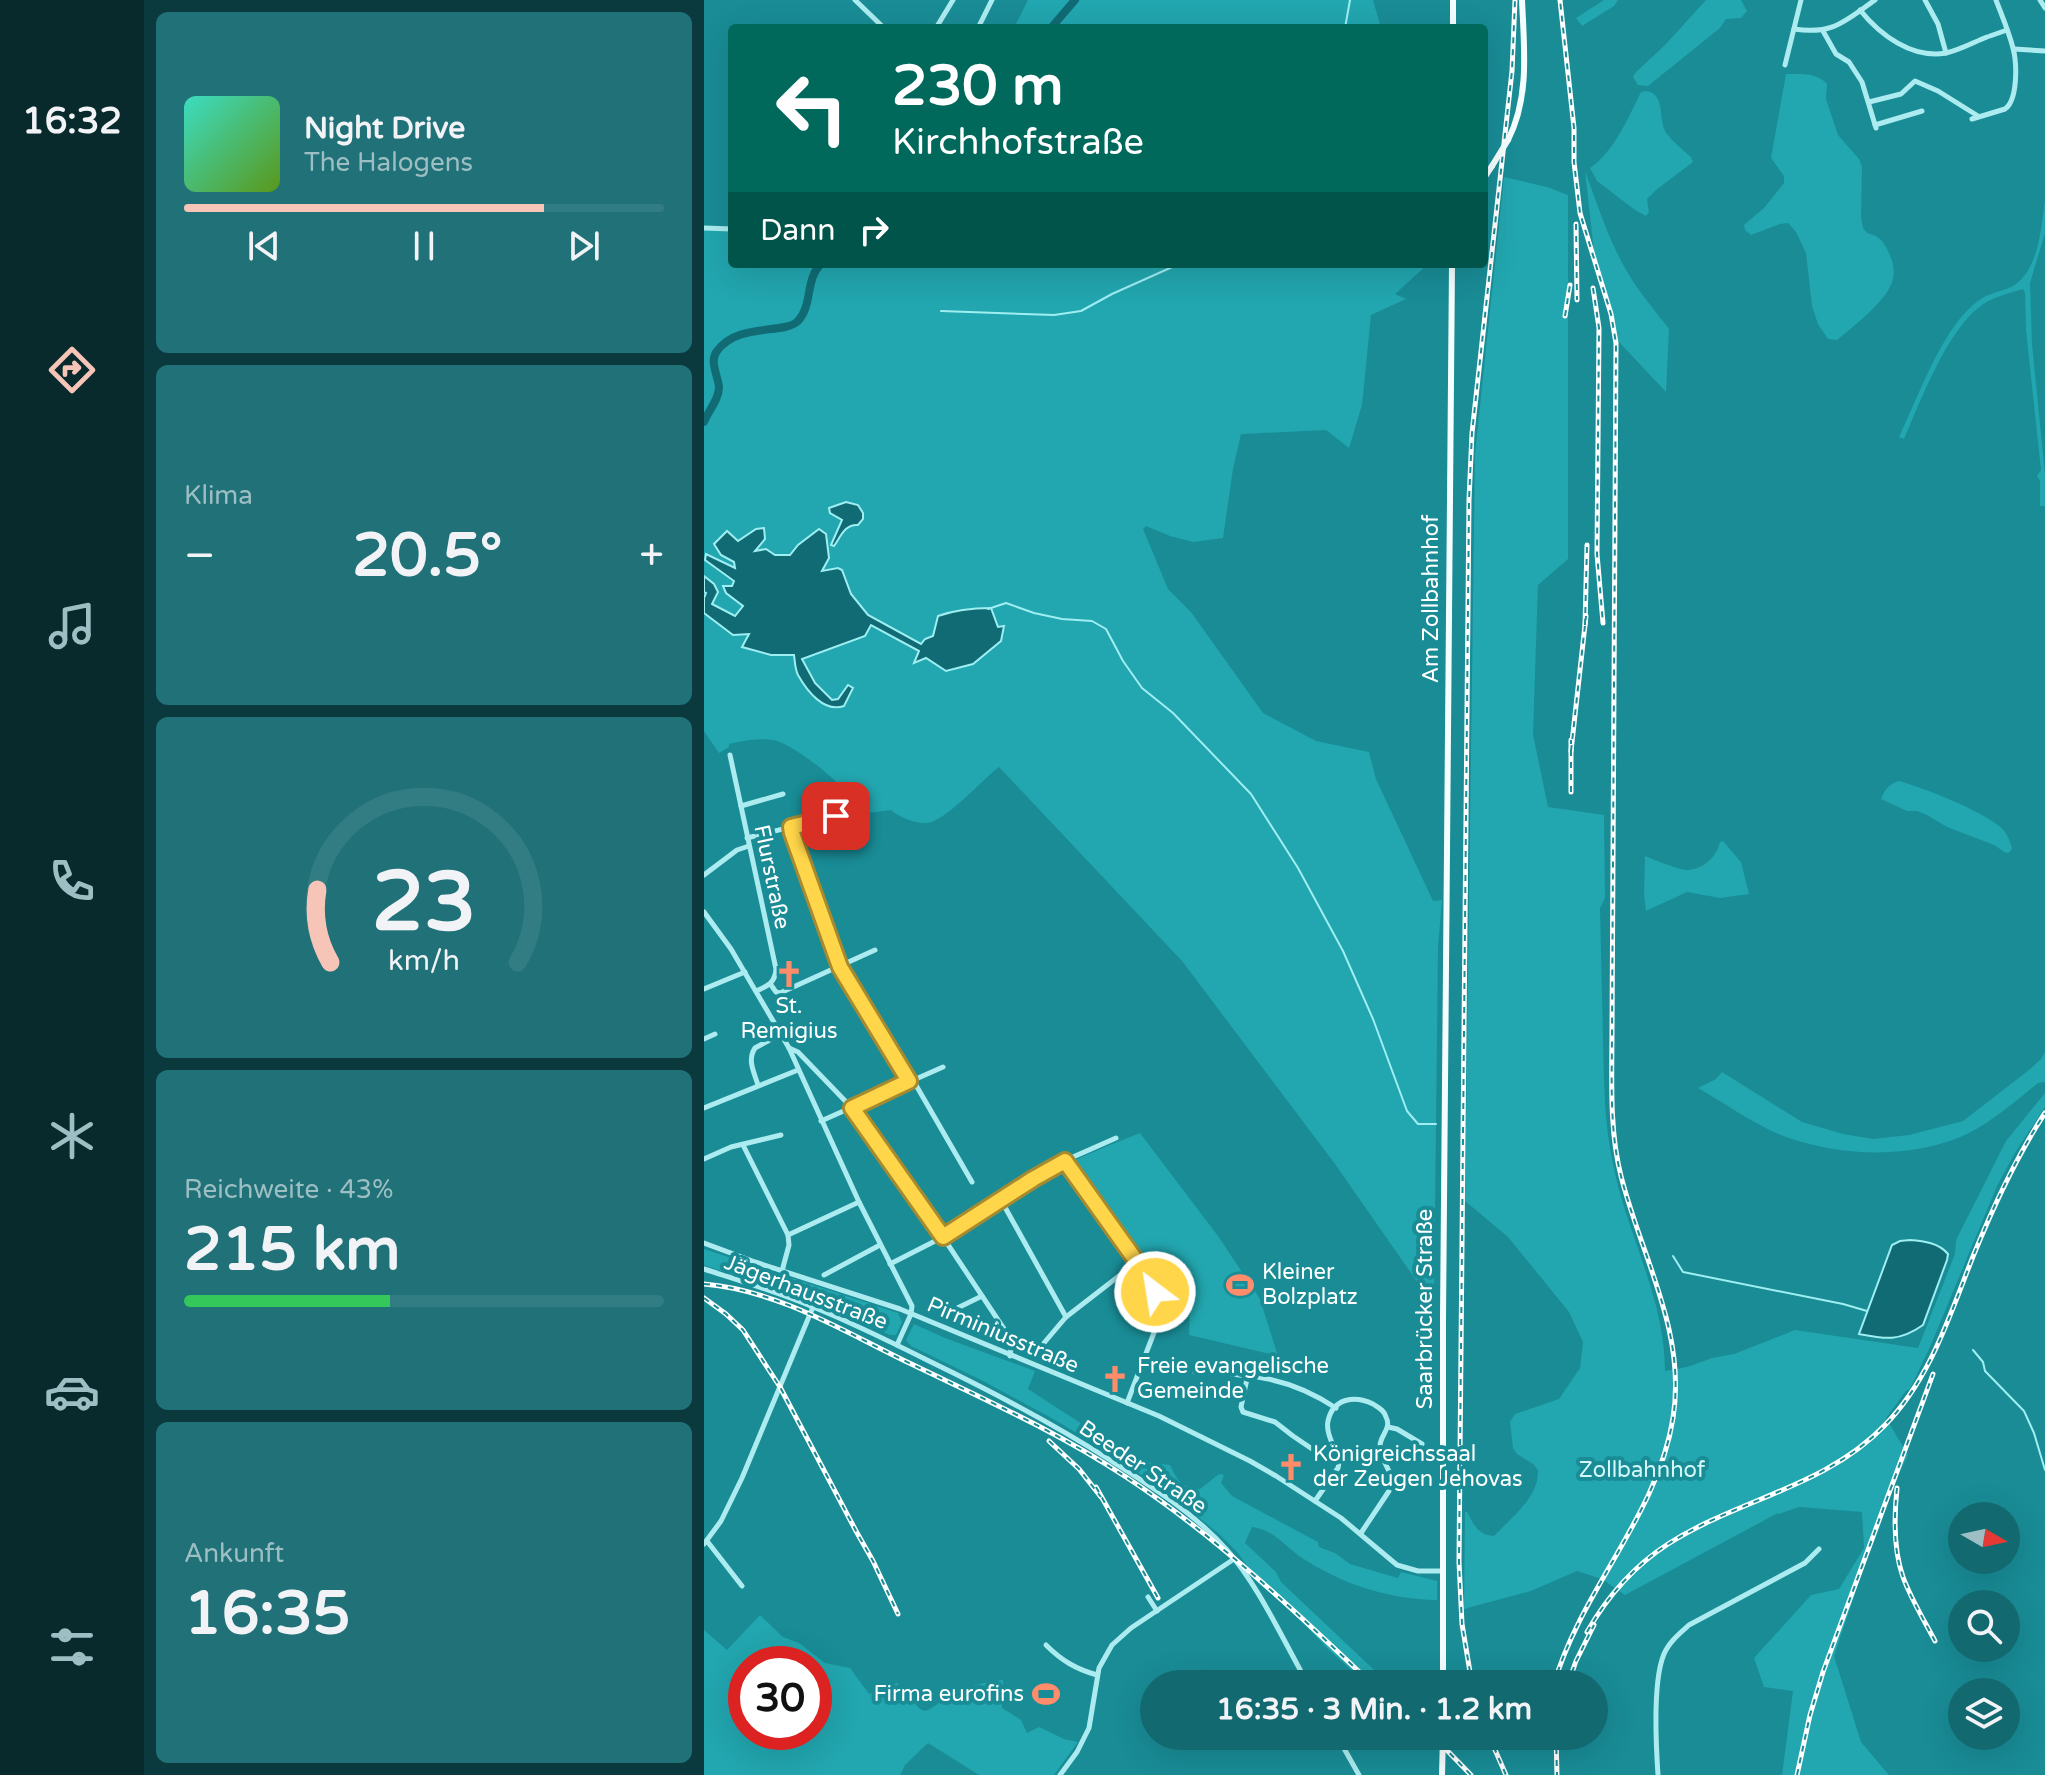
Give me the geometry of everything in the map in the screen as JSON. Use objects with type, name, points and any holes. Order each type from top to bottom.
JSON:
[{"type":"main road","points":[[1453,0],[1453,24]]},
{"type":"main road","points":[[1488,172],[1508,140],[1518,116],[1523,91],[1522,0]]},
{"type":"main road","name":"Am Zollbahnhof","points":[[1446,933],[1453,268]]},
{"type":"main road","name":"Saarbrücker Straße","points":[[1443,1670],[1446,933]]},
{"type":"main road","points":[[1442,1775],[1443,1750]]},
{"type":"street","points":[[855,0],[880,24]]},
{"type":"street","points":[[938,24],[953,0]]},
{"type":"street","points":[[980,24],[992,0]]},
{"type":"street","points":[[1785,65],[1801,0]]},
{"type":"street","points":[[1794,29],[1823,31],[1838,25],[1866,2],[1875,0]]},
{"type":"street","points":[[1925,0],[1938,24],[1946,53]]},
{"type":"street","points":[[1869,102],[1901,94],[1915,81],[1938,91],[1975,118],[2005,109],[2012,103],[2014,49],[1996,0]]},
{"type":"street","points":[[2040,0],[2045,8]]},
{"type":"street","points":[[1860,10],[1883,32],[1909,49],[1928,53],[1946,53],[2007,30]]},
{"type":"street","points":[[1823,31],[1836,54],[1849,62],[1857,74],[1876,126],[1922,111]]},
{"type":"street","points":[[2014,49],[2045,51]]},
{"type":"street","points":[[704,228],[728,229]]},
{"type":"street","name":"Flurstraße","points":[[730,755],[776,969],[771,985]]},
{"type":"street","name":"Flurstraße","points":[[741,806],[783,794]]},
{"type":"street","points":[[747,838],[846,813]]},
{"type":"street","points":[[791,827],[840,967],[972,1182]]},
{"type":"street","points":[[704,875],[737,850],[749,846]]},
{"type":"street","points":[[704,912],[745,972],[789,1048],[859,1202],[912,1306],[897,1345]]},
{"type":"street","points":[[756,991],[771,985],[780,993],[875,950]]},
{"type":"street","points":[[704,989],[745,972]]},
{"type":"street","points":[[704,1039],[715,1034]]},
{"type":"street","points":[[758,1085],[750,1061],[753,1051],[781,1034]]},
{"type":"street","points":[[789,1048],[798,1052],[852,1108],[1012,1341],[1010,1356]]},
{"type":"street","points":[[821,1121],[943,1067]]},
{"type":"street","points":[[704,1106],[798,1070]]},
{"type":"street","points":[[704,1159],[731,1147],[781,1135]]},
{"type":"street","points":[[890,1264],[943,1237],[1047,1170],[1116,1138]]},
{"type":"street","points":[[743,1145],[788,1235],[789,1245],[782,1271]]},
{"type":"street","points":[[1065,1161],[1155,1292],[1158,1305],[1155,1330],[1127,1403]]},
{"type":"street","points":[[1001,1200],[1066,1317]]},
{"type":"street","points":[[788,1235],[859,1202]]},
{"type":"street","name":"Pirminiusstraße","points":[[704,1243],[911,1314],[1159,1416],[1250,1461],[1315,1501],[1361,1533],[1403,1568],[1443,1571]]},
{"type":"street","points":[[824,1275],[880,1245]]},
{"type":"street","points":[[1038,1350],[1066,1317],[1137,1262]]},
{"type":"street","name":"Jägerhausstraße","points":[[704,1269],[813,1307],[897,1345]]},
{"type":"street","points":[[941,1316],[982,1296]]},
{"type":"street","points":[[742,1586],[705,1543],[726,1512],[742,1478],[813,1307]]},
{"type":"street","name":"Beeder Straße","points":[[897,1345],[1016,1404],[1106,1458],[1182,1509],[1218,1540],[1234,1559],[1300,1670]]},
{"type":"street","points":[[1195,1372],[1209,1369],[1279,1381],[1310,1392],[1336,1408]]},
{"type":"street","points":[[1248,1374],[1241,1407],[1243,1412],[1275,1422],[1321,1455],[1336,1451]]},
{"type":"street","points":[[1315,1501],[1338,1468],[1339,1459],[1328,1427],[1330,1417],[1341,1403],[1352,1398],[1365,1400],[1384,1412],[1388,1427],[1380,1447],[1393,1481],[1361,1533]]},
{"type":"street","points":[[1388,1427],[1422,1444]]},
{"type":"street","points":[[1658,1775],[1658,1673],[1665,1652],[1676,1636],[1689,1625],[1805,1563],[1819,1549]]},
{"type":"street","points":[[1060,1775],[1089,1728],[1097,1675],[1112,1645],[1131,1628],[1234,1559]]},
{"type":"street","points":[[1148,1597],[1157,1611]]},
{"type":"street","points":[[1046,1645],[1071,1666],[1097,1675]]},
{"type":"street","points":[[1345,1750],[1359,1775]]},
{"type":"green space","points":[[1028,0],[1373,0],[1380,24],[1016,24]]},
{"type":"green space","points":[[1604,0],[1618,0],[1614,6],[1582,26],[1576,18]]},
{"type":"green space","points":[[1706,0],[1741,0],[1747,11],[1741,18],[1726,19],[1720,28],[1648,86],[1638,85],[1633,77],[1636,72]]},
{"type":"green space","points":[[1786,74],[1813,76],[1827,84],[1826,99],[1838,135],[1862,167],[1863,228],[1883,243],[1893,266],[1893,279],[1885,295],[1837,340],[1828,339],[1818,324],[1812,306],[1806,253],[1796,232],[1788,223],[1751,235],[1744,225],[1764,208],[1784,183],[1784,176],[1771,158]]},
{"type":"green space","points":[[1647,91],[1657,98],[1667,134],[1693,162],[1647,199],[1649,212],[1646,216],[1597,181],[1590,168],[1613,144],[1641,92]]},
{"type":"green space","points":[[1585,171],[1619,257],[1669,329],[1666,392],[1618,341],[1594,252]]},
{"type":"green space","name":"Zollbahnhof","points":[[1504,177],[1568,195],[1568,559],[1538,585],[1533,734],[1548,807],[1604,815],[1605,898],[1600,908],[1608,1132],[1619,1190],[1659,1318],[1665,1371],[1734,1354],[1795,1330],[1918,1348],[1955,1254],[1956,1240],[2006,1141],[2045,1093],[2045,1107],[1997,1186],[1910,1389],[1886,1418],[1908,1455],[1887,1499],[1834,1656],[1861,1742],[1889,1775],[1782,1775],[1793,1691],[1764,1687],[1754,1658],[1811,1595],[1839,1589],[1864,1548],[1862,1512],[1799,1507],[1778,1513],[1625,1595],[1602,1579],[1577,1571],[1531,1591],[1464,1609],[1465,1512],[1480,1531],[1494,1536],[1529,1498],[1538,1470],[1513,1448],[1510,1422],[1515,1414],[1559,1399],[1580,1368],[1583,1342],[1569,1312],[1508,1237],[1465,1201],[1475,454]]},
{"type":"green space","points":[[2045,200],[2045,233],[2030,283],[2032,344],[2045,474],[2045,506],[2040,506],[2040,481],[2037,476],[2041,470],[2023,289],[1991,300],[1969,316],[1946,348],[1904,439],[1899,437],[1933,362],[1958,321],[1977,302],[2009,288],[2027,272],[2037,249]]},
{"type":"green space","points":[[704,229],[728,231],[728,268],[1424,268],[1395,294],[1406,299],[1371,315],[1362,405],[1349,448],[1326,430],[1241,434],[1223,538],[1193,542],[1146,526],[1143,529],[1168,589],[1191,612],[1263,713],[1316,741],[1369,752],[1376,779],[1433,901],[1442,900],[1438,947],[1434,1306],[1335,1164],[1182,961],[999,767],[935,821],[913,821],[891,810],[852,815],[836,782],[788,746],[773,740],[751,740],[729,744],[719,753],[704,731]]},
{"type":"green space","points":[[1899,781],[1951,800],[1990,820],[2006,833],[2012,848],[2010,852],[2006,853],[1994,845],[1947,827],[1927,815],[1907,811],[1881,799],[1888,787]]},
{"type":"green space","points":[[1723,841],[1741,862],[1749,894],[1720,898],[1687,892],[1646,911],[1645,856],[1679,868],[1694,869],[1709,861]]},
{"type":"green space","points":[[2045,1052],[2045,1082],[2038,1083],[1969,1133],[1903,1151],[1856,1152],[1789,1138],[1754,1122],[1698,1088],[1716,1079],[1722,1072],[1802,1122],[1873,1139],[1909,1135],[1963,1121],[2029,1070]]},
{"type":"green space","points":[[1140,1133],[1218,1236],[1260,1299],[1278,1356],[1189,1335],[1190,1297],[1171,1262],[1167,1258],[1147,1270],[1073,1161]]},
{"type":"green space","points":[[704,1249],[898,1313],[902,1322],[896,1335],[890,1335],[841,1313],[704,1265]]},
{"type":"green space","points":[[914,1324],[1035,1371],[1028,1389],[1130,1455],[1147,1462],[1170,1465],[1184,1485],[1194,1488],[1200,1489],[1219,1474],[1224,1475],[1221,1483],[1232,1496],[1318,1542],[1319,1547],[1335,1553],[1350,1564],[1398,1578],[1401,1572],[1437,1581],[1437,1600],[1400,1597],[1348,1582],[1299,1556],[1272,1534],[1252,1527],[1245,1543],[1276,1572],[1281,1582],[1374,1670],[1351,1670],[1288,1607],[1260,1585],[1238,1553],[1219,1534],[1175,1498],[1055,1420],[911,1346],[906,1340]]},
{"type":"green space","points":[[760,1615],[783,1637],[803,1646],[731,1646]]},
{"type":"green space","points":[[704,1630],[728,1649],[728,1750],[832,1750],[832,1664],[850,1668],[869,1694],[897,1683],[925,1711],[964,1689],[1003,1680],[1002,1708],[1021,1720],[1027,1733],[1039,1727],[1078,1742],[1054,1775],[979,1775],[928,1743],[905,1765],[900,1775],[704,1775]]},
{"type":"shaded area","points":[[846,502],[858,505],[863,519],[858,525],[847,529],[834,546],[831,545],[842,520],[830,513],[829,508]]},
{"type":"shaded area","points":[[764,528],[765,539],[755,551],[766,549],[775,555],[790,555],[819,529],[826,534],[829,558],[822,571],[842,570],[851,594],[868,615],[921,644],[933,636],[938,616],[984,608],[991,608],[998,627],[1004,626],[1001,641],[973,664],[946,671],[926,658],[914,663],[919,651],[871,625],[865,636],[802,659],[815,683],[832,700],[838,699],[848,685],[853,688],[844,706],[823,703],[811,694],[798,675],[794,655],[771,655],[742,647],[749,634],[733,635],[704,613],[704,576],[718,592],[712,604],[735,616],[743,606],[726,593],[723,586],[732,586],[734,581],[705,560],[706,554],[735,568],[734,562],[721,555],[714,544],[727,531],[738,541],[756,529]]},
{"type":"shaded area","points":[[1910,1240],[1936,1245],[1948,1254],[1923,1325],[1892,1338],[1859,1334],[1892,1245]]},
{"type":"waterway","points":[[1054,24],[1075,0]]},
{"type":"waterway","points":[[1346,24],[1350,0]]},
{"type":"waterway","points":[[704,422],[719,392],[714,364],[717,351],[737,336],[782,328],[798,321],[806,307],[818,268]]},
{"type":"waterway","points":[[941,311],[1054,315],[1081,311],[1170,268]]},
{"type":"waterway","points":[[988,609],[1006,603],[1062,619],[1092,621],[1106,629],[1142,688],[1173,713],[1251,794],[1298,868],[1343,951],[1373,1019],[1407,1111],[1418,1124],[1436,1124]]},
{"type":"waterway","points":[[1673,1256],[1683,1272],[1867,1311]]},
{"type":"waterway","points":[[1973,1350],[1983,1362],[1985,1371],[2024,1411],[2045,1470]]},
{"type":"railway","points":[[1470,1670],[1462,1624],[1459,1562],[1469,500],[1472,433],[1512,71],[1515,0]]},
{"type":"railway","points":[[1559,1670],[1582,1616],[1652,1487],[1665,1453],[1676,1386],[1668,1325],[1621,1176],[1613,1122],[1616,343],[1611,314],[1580,213],[1560,0]]},
{"type":"railway","points":[[1576,224],[1577,300]]},
{"type":"railway","points":[[1565,316],[1570,285]]},
{"type":"railway","points":[[1593,288],[1599,328],[1597,554],[1603,623]]},
{"type":"railway","points":[[1585,625],[1587,545]]},
{"type":"railway","points":[[1571,751],[1586,616]]},
{"type":"railway","points":[[1571,740],[1571,792]]},
{"type":"railway","points":[[1587,1632],[1622,1583],[1668,1544],[1836,1463],[1862,1446],[1901,1407],[1927,1366],[1998,1199],[2045,1113]]},
{"type":"railway","points":[[704,1284],[756,1294],[806,1312],[1072,1444],[1126,1477],[1223,1549],[1357,1670]]},
{"type":"railway","points":[[704,1298],[743,1330],[780,1387],[898,1614]]},
{"type":"railway","points":[[1797,1775],[1823,1672],[1933,1374]]},
{"type":"railway","points":[[1049,1441],[1079,1469],[1101,1497]]},
{"type":"railway","points":[[1096,1487],[1158,1598]]},
{"type":"railway","points":[[1897,1488],[1897,1555],[1910,1593],[1935,1641]]},
{"type":"railway","points":[[1573,1670],[1594,1625]]},
{"type":"railway","points":[[1447,1750],[1471,1775]]},
{"type":"railway","points":[[1495,1750],[1506,1775]]},
{"type":"railway","points":[[1556,1750],[1557,1775]]},
{"type":"place","name":"St. Remigius","points":[[789,974]]},
{"type":"place","name":"Kleiner Bolzplatz","points":[[1240,1285]]},
{"type":"place","name":"Freie evangelische Gemeinde","points":[[1115,1379]]},
{"type":"place","name":"Königreichssaal der Zeugen Jehovas","points":[[1291,1467]]},
{"type":"place","name":"Firma eurofins","points":[[1046,1694]]},
{"type":"route","points":[[836,816],[791,827],[792,833],[840,967],[909,1081],[852,1108],[943,1237],[1065,1161],[1155,1292]]}]
